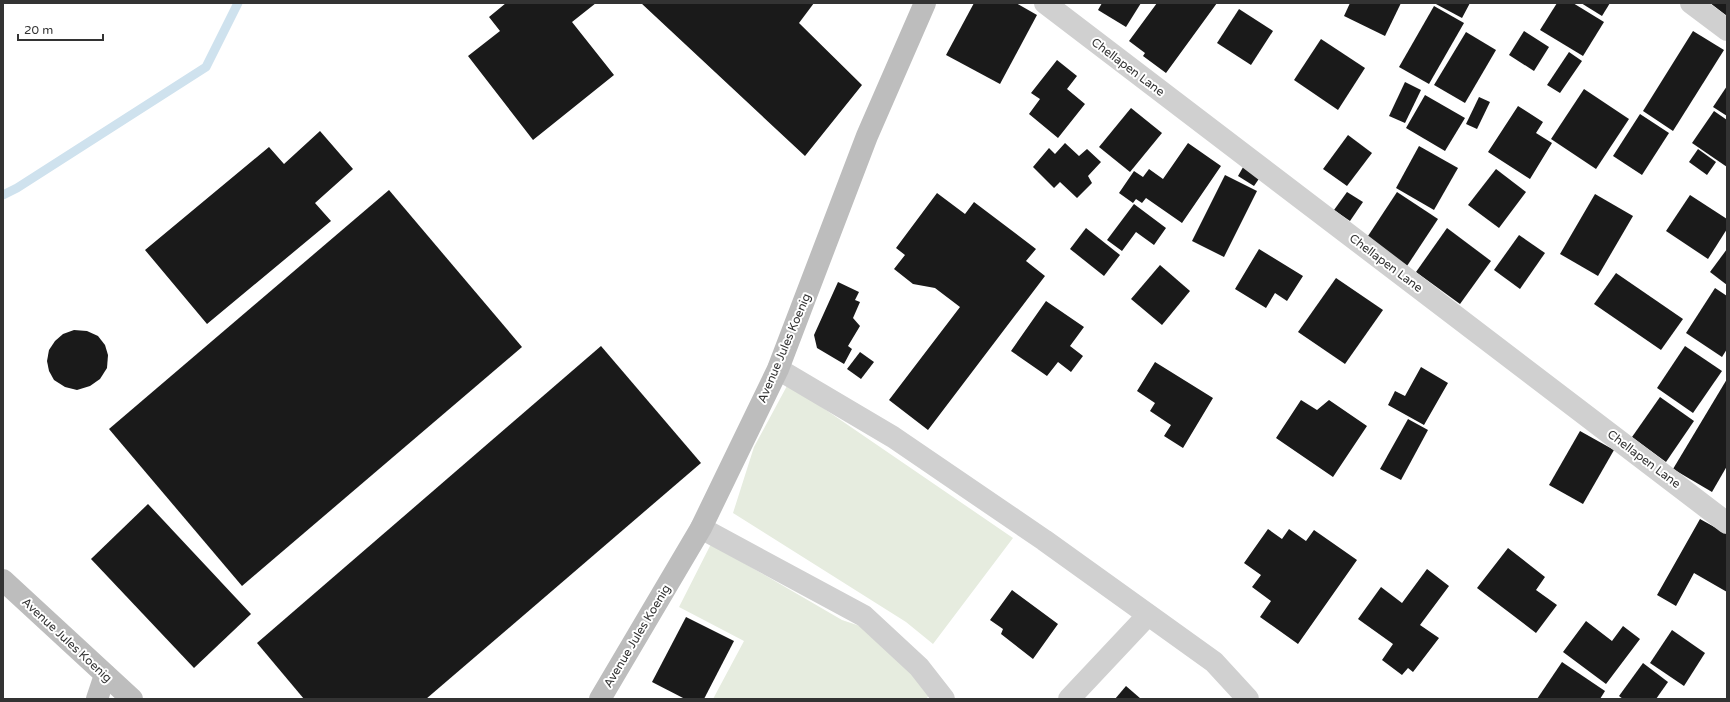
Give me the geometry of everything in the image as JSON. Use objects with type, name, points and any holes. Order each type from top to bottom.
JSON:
[{"type":"street","name":"Avenue Jules Koenig","points":[[600,699],[701,528],[778,369],[867,136],[925,3]]},
{"type":"street","name":"Chellapen Lane","points":[[1045,3],[1727,523]]},
{"type":"street","points":[[1691,3],[1727,30]]},
{"type":"street","points":[[778,369],[893,437],[1044,540],[1214,662],[1248,699]]},
{"type":"street","points":[[701,528],[864,616],[918,667],[944,699]]},
{"type":"street","name":"Avenue Jules Koenig","points":[[3,580],[130,698]]},
{"type":"street","points":[[1069,699],[1148,614]]},
{"type":"street","points":[[97,699],[105,676]]},
{"type":"shaded area","points":[[788,384],[1013,538],[933,644],[906,622],[733,513],[754,447]]},
{"type":"shaded area","points":[[711,544],[842,620],[869,629],[933,691],[926,699],[713,699],[744,641],[679,607]]},
{"type":"building","points":[[506,3],[596,3],[572,22],[614,75],[533,140],[468,56],[500,31],[489,17]]},
{"type":"building","points":[[641,3],[814,3],[799,23],[862,85],[805,156]]},
{"type":"building","points":[[974,3],[1016,3],[1037,15],[1000,84],[946,55]]},
{"type":"building","points":[[1102,3],[1141,3],[1126,27],[1098,10]]},
{"type":"building","points":[[1157,3],[1217,3],[1166,73],[1143,56],[1145,53],[1129,41]]},
{"type":"building","points":[[1350,3],[1401,3],[1385,36],[1344,16]]},
{"type":"building","points":[[1434,3],[1470,3],[1462,18]]},
{"type":"building","points":[[1557,3],[1573,3],[1604,22],[1583,56],[1540,30]]},
{"type":"building","points":[[1581,3],[1610,3],[1602,16]]},
{"type":"building","points":[[1710,3],[1727,3],[1727,16]]},
{"type":"building","points":[[1434,6],[1464,23],[1429,84],[1399,67]]},
{"type":"building","points":[[1239,9],[1273,31],[1251,65],[1217,43]]},
{"type":"building","points":[[1524,31],[1549,47],[1534,71],[1509,55]]},
{"type":"building","points":[[1693,31],[1724,50],[1673,131],[1643,111]]},
{"type":"building","points":[[1466,32],[1496,50],[1465,103],[1434,85]]},
{"type":"building","points":[[1321,39],[1365,68],[1338,110],[1294,80]]},
{"type":"building","points":[[1569,52],[1582,61],[1560,93],[1547,85]]},
{"type":"building","points":[[1057,60],[1077,76],[1067,89],[1085,104],[1058,138],[1029,114],[1040,99],[1031,93]]},
{"type":"building","points":[[1405,82],[1421,90],[1405,123],[1389,116]]},
{"type":"building","points":[[1727,86],[1727,116],[1713,107]]},
{"type":"building","points":[[1584,89],[1629,119],[1596,169],[1551,139]]},
{"type":"building","points":[[1425,95],[1465,118],[1445,151],[1406,128]]},
{"type":"building","points":[[1479,97],[1490,102],[1477,129],[1466,124]]},
{"type":"building","points":[[1518,106],[1543,122],[1536,133],[1552,143],[1530,179],[1488,152]]},
{"type":"building","points":[[1131,108],[1162,133],[1130,172],[1099,147]]},
{"type":"building","points":[[1714,111],[1727,120],[1727,167],[1692,143]]},
{"type":"building","points":[[1640,114],[1669,133],[1642,175],[1613,156]]},
{"type":"building","points":[[320,131],[353,169],[315,203],[331,221],[207,324],[145,250],[269,147],[284,164]]},
{"type":"building","points":[[1348,135],[1372,153],[1347,186],[1323,169]]},
{"type":"building","points":[[1065,143],[1079,156],[1087,149],[1101,162],[1088,176],[1092,183],[1077,198],[1060,182],[1054,188],[1033,167],[1049,148],[1055,154]]},
{"type":"building","points":[[1188,143],[1221,166],[1182,223],[1146,198],[1142,203],[1136,199],[1133,203],[1119,193],[1134,171],[1143,177],[1149,169],[1163,179]]},
{"type":"building","points":[[1419,146],[1458,168],[1434,210],[1396,188]]},
{"type":"building","points":[[1698,149],[1716,162],[1707,175],[1689,162]]},
{"type":"building","points":[[1246,162],[1263,173],[1254,186],[1238,176]]},
{"type":"building","points":[[1496,169],[1526,192],[1499,228],[1468,205]]},
{"type":"building","points":[[1225,175],[1257,191],[1224,257],[1192,241]]},
{"type":"building","points":[[389,190],[522,347],[242,586],[109,429]]},
{"type":"building","points":[[1347,192],[1363,202],[1350,221],[1334,210]]},
{"type":"building","points":[[1397,192],[1438,219],[1407,266],[1366,239]]},
{"type":"building","points":[[937,193],[965,214],[974,202],[1036,249],[1026,261],[1045,276],[928,430],[889,400],[960,307],[935,288],[913,284],[894,269],[905,255],[896,248]]},
{"type":"building","points":[[1595,194],[1633,216],[1598,276],[1560,254]]},
{"type":"building","points":[[1690,195],[1727,219],[1727,229],[1708,259],[1666,231]]},
{"type":"building","points":[[1134,204],[1166,228],[1154,245],[1136,232],[1122,251],[1107,240]]},
{"type":"building","points":[[1086,228],[1120,255],[1104,276],[1070,249]]},
{"type":"building","points":[[1447,228],[1491,261],[1460,304],[1416,272]]},
{"type":"building","points":[[1519,235],[1545,253],[1520,289],[1494,270]]},
{"type":"building","points":[[1259,249],[1303,276],[1287,301],[1275,293],[1266,308],[1235,289]]},
{"type":"building","points":[[1727,249],[1727,285],[1710,272]]},
{"type":"building","points":[[1160,265],[1190,291],[1162,325],[1131,299]]},
{"type":"building","points":[[1616,273],[1683,319],[1661,350],[1594,304]]},
{"type":"building","points":[[1336,278],[1383,310],[1345,364],[1298,332]]},
{"type":"building","points":[[838,282],[859,292],[855,300],[860,302],[853,318],[860,326],[848,346],[852,349],[844,364],[817,348],[814,335]]},
{"type":"building","points":[[1715,288],[1727,296],[1727,349],[1722,357],[1686,333]]},
{"type":"building","points":[[1046,301],[1084,327],[1070,346],[1083,356],[1071,372],[1058,362],[1047,376],[1011,351]]},
{"type":"building","points":[[74,330],[87,331],[98,336],[105,345],[108,355],[107,368],[100,379],[90,386],[77,390],[65,387],[54,380],[49,371],[47,361],[49,350],[55,341],[63,334]]},
{"type":"building","points":[[601,346],[701,463],[426,699],[304,699],[257,643]]},
{"type":"building","points":[[1685,346],[1722,371],[1693,413],[1657,388]]},
{"type":"building","points":[[860,352],[874,362],[861,379],[847,369]]},
{"type":"building","points":[[1155,362],[1213,398],[1183,448],[1164,436],[1171,425],[1150,411],[1155,403],[1137,391]]},
{"type":"building","points":[[1421,367],[1448,383],[1424,425],[1388,405],[1395,391],[1405,396]]},
{"type":"building","points":[[1727,379],[1727,466],[1712,492],[1673,469]]},
{"type":"building","points":[[1660,397],[1694,421],[1666,462],[1632,437]]},
{"type":"building","points":[[1301,400],[1317,410],[1329,400],[1367,426],[1333,477],[1276,438]]},
{"type":"building","points":[[1408,419],[1428,430],[1401,480],[1380,469]]},
{"type":"building","points":[[1580,431],[1614,450],[1583,504],[1549,485]]},
{"type":"building","points":[[148,504],[251,614],[194,668],[91,559]]},
{"type":"building","points":[[1700,519],[1727,534],[1727,592],[1694,573],[1676,606],[1657,595]]},
{"type":"building","points":[[1268,529],[1282,539],[1289,529],[1306,541],[1314,530],[1357,560],[1298,644],[1260,617],[1271,601],[1252,587],[1261,575],[1244,563]]},
{"type":"building","points":[[1508,548],[1545,577],[1536,590],[1557,605],[1536,633],[1477,588]]},
{"type":"building","points":[[1427,569],[1449,586],[1420,625],[1439,638],[1413,672],[1408,668],[1402,675],[1382,660],[1393,644],[1358,619],[1381,587],[1402,603]]},
{"type":"building","points":[[1012,590],[1058,624],[1033,659],[1001,634],[1003,629],[990,620]]},
{"type":"building","points":[[686,617],[734,641],[704,699],[685,699],[652,682]]},
{"type":"building","points":[[1586,621],[1612,641],[1623,626],[1640,639],[1606,684],[1563,652]]},
{"type":"building","points":[[1672,630],[1705,653],[1684,686],[1650,663]]},
{"type":"building","points":[[1562,662],[1605,691],[1600,699],[1537,699]]},
{"type":"building","points":[[1643,663],[1668,682],[1656,699],[1623,699],[1619,696]]},
{"type":"building","points":[[1126,686],[1141,699],[1115,699]]},
{"type":"waterway","points":[[3,195],[17,188],[206,67],[238,3]]}]
